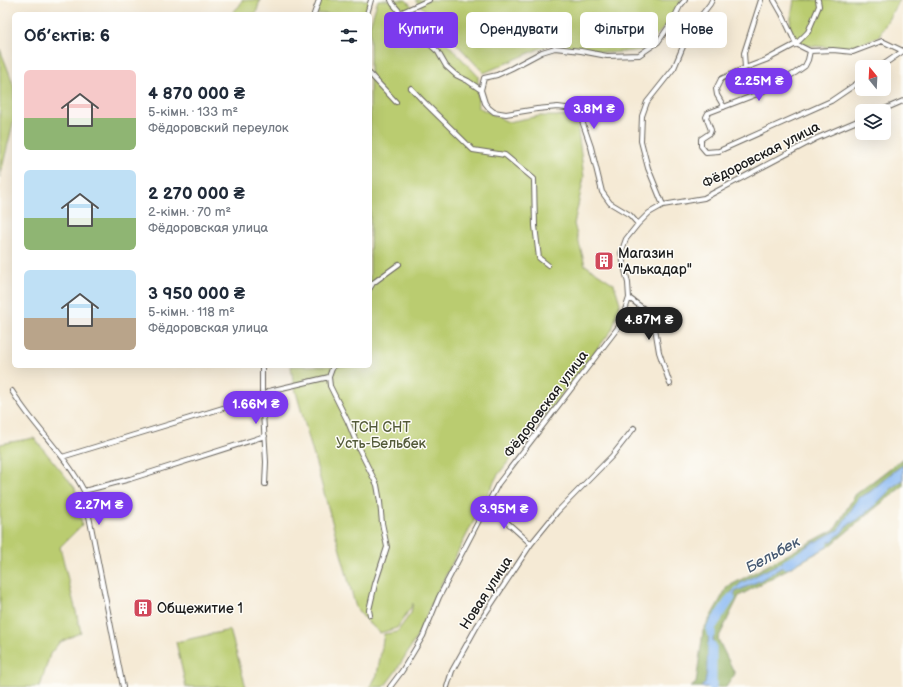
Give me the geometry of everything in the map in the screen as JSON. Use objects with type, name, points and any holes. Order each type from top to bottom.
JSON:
[{"type":"street","points":[[315,12],[319,0]]},
{"type":"street","points":[[368,12],[371,0]]},
{"type":"street","points":[[391,0],[399,12]]},
{"type":"street","points":[[402,12],[429,0]]},
{"type":"street","points":[[638,224],[630,215],[610,203],[602,192],[591,147],[581,118],[573,109],[558,107],[506,114],[494,112],[485,103],[481,90],[484,78],[497,75],[542,52],[555,48],[608,56],[639,55],[658,42],[685,0]]},
{"type":"street","points":[[662,205],[648,168],[641,141],[642,116],[646,102],[674,68],[690,30],[712,0]]},
{"type":"street","points":[[745,68],[744,53],[761,0]]},
{"type":"street","points":[[774,0],[796,44],[810,51],[833,50],[853,52],[882,41],[903,51],[890,60]]},
{"type":"street","points":[[724,107],[717,95],[716,89],[722,79],[766,60],[796,44],[808,32],[819,6],[818,0]]},
{"type":"street","points":[[434,48],[438,52],[446,66],[456,75],[481,90]]},
{"type":"street","points":[[810,51],[805,66],[796,73],[760,93],[708,113],[706,117],[711,130],[710,133],[702,139],[701,146],[706,152],[719,151],[831,101],[855,85]]},
{"type":"street","points":[[372,76],[396,102]]},
{"type":"street","points":[[411,88],[473,150],[505,155],[534,179],[535,226],[539,258],[548,265]]},
{"type":"street","points":[[891,106],[903,101]]},
{"type":"street","name":"Фёдоровская улица","points":[[390,687],[402,672],[423,636],[440,597],[498,484],[620,325],[629,298],[628,282],[621,253],[626,239],[638,224],[649,213],[662,205],[704,198],[815,139],[855,122]]},
{"type":"street","points":[[372,285],[399,264]]},
{"type":"street","points":[[629,298],[651,314],[654,322],[659,352],[670,384]]},
{"type":"street","points":[[262,368],[266,462],[265,484]]},
{"type":"street","points":[[332,368],[329,377],[330,386],[377,485],[387,547],[375,584],[369,610],[370,615]]},
{"type":"street","points":[[62,457],[262,396],[269,391],[329,377]]},
{"type":"street","points":[[12,391],[36,425],[79,480],[84,491],[123,687]]},
{"type":"street","name":"Новая улица","points":[[447,687],[452,671],[477,626],[531,544],[557,512],[612,456],[634,428]]},
{"type":"street","points":[[84,491],[130,479],[265,436]]},
{"type":"street","points":[[488,505],[531,544]]},
{"type":"green space","points":[[242,0],[260,0],[257,12],[233,12],[240,5]]},
{"type":"green space","points":[[319,0],[370,0],[367,12],[316,12]]},
{"type":"green space","name":"ТСН СНТ Усть-Бельбек","points":[[378,0],[406,0],[417,12],[384,12],[384,48],[451,48],[478,76],[478,107],[508,122],[539,116],[564,116],[577,123],[584,177],[574,224],[585,265],[614,284],[620,303],[612,330],[497,476],[433,600],[418,635],[396,671],[384,687],[370,687],[377,675],[384,634],[397,632],[411,613],[413,603],[397,628],[380,633],[356,608],[293,381],[291,368],[372,368],[372,19]]},
{"type":"green space","points":[[415,0],[682,0],[674,12],[666,12],[666,25],[658,34],[658,12],[580,12],[580,48],[644,48],[642,50],[609,53],[572,47],[572,12],[466,12],[466,48],[541,48],[484,73],[458,45],[458,12],[426,12]]},
{"type":"green space","points":[[794,0],[899,0],[879,36],[849,49],[802,45],[789,30]]},
{"type":"green space","points":[[0,49],[12,81],[12,127],[0,177]]},
{"type":"green space","points":[[34,438],[75,488],[82,525],[60,547],[81,632],[59,643],[50,654],[40,687],[0,687],[0,444]]},
{"type":"green space","points":[[903,458],[903,486],[831,545],[739,596],[718,639],[735,674],[726,687],[691,687],[696,683],[703,631],[727,587],[835,529],[855,495]]},
{"type":"green space","points":[[230,630],[246,687],[186,687],[176,642]]},
{"type":"water","name":"Бельбек","points":[[903,465],[903,480],[894,486],[857,520],[846,526],[843,531],[832,541],[814,548],[759,581],[735,592],[734,598],[728,603],[713,628],[712,687],[701,687],[705,683],[707,671],[709,628],[711,620],[732,592],[741,583],[796,555],[806,547],[838,530],[859,498],[870,492]]},
{"type":"waterway","name":"Бельбек","points":[[786,564],[824,543]]},
{"type":"waterway","name":"Бельбек","points":[[711,633],[711,628],[731,598]]},
{"type":"waterway","name":"Бельбек","points":[[712,646],[712,687]]},
{"type":"place","name":"Магазин \"Алькадар\"","points":[[604,261]]},
{"type":"place","name":"Общежитие 1","points":[[143,608]]}]
